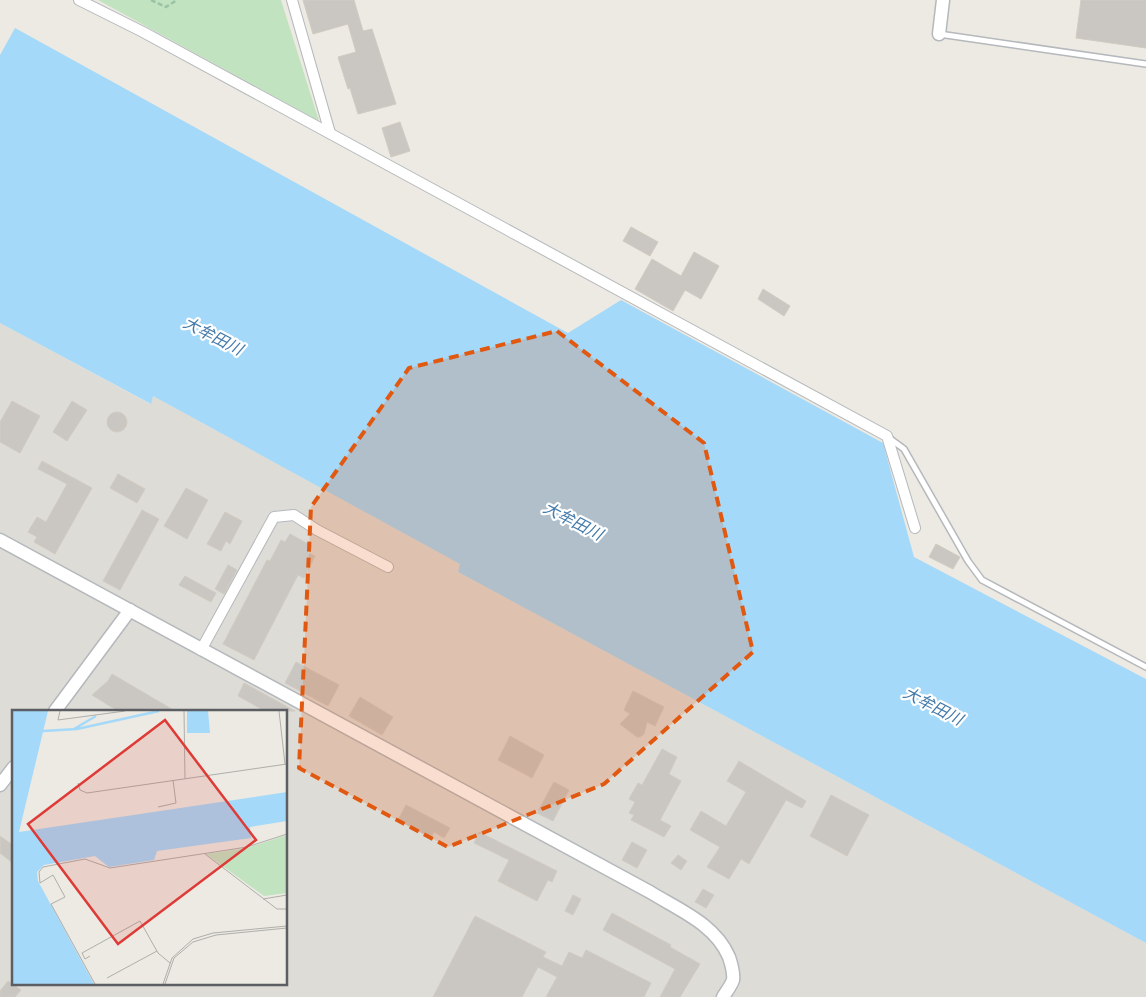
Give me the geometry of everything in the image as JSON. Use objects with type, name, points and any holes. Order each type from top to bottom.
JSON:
[{"type":"street","points":[[79,0],[143,32],[330,133],[886,436],[915,528]]},
{"type":"street","points":[[292,0],[330,133]]},
{"type":"street","points":[[939,34],[943,0]]},
{"type":"street","points":[[201,650],[274,517],[294,516],[388,567]]},
{"type":"street","points":[[0,540],[650,892],[705,925],[716,934],[732,964],[733,980],[723,997]]},
{"type":"street","points":[[57,710],[130,610]]},
{"type":"street","points":[[0,785],[12,770]]},
{"type":"lane","points":[[939,34],[1146,64]]},
{"type":"lane","points":[[886,436],[904,449],[968,561],[982,580],[1146,667]]},
{"type":"path","points":[[151,0],[166,7],[177,0]]},
{"type":"highlighted area","points":[[557,331],[704,443],[753,652],[604,784],[448,847],[299,768],[311,507],[409,368]]},
{"type":"shaded area","points":[[0,323],[150,404],[153,396],[461,564],[458,572],[1146,943],[1146,997],[0,997]]},
{"type":"green space","points":[[98,0],[281,0],[319,121]]},
{"type":"water","name":"大牟田川","points":[[15,28],[568,333],[621,300],[883,443],[914,557],[1146,679],[1146,943],[458,572],[460,564],[153,396],[151,404],[0,323],[0,55]]},
{"type":"building","points":[[303,0],[354,0],[363,31],[372,29],[396,104],[358,114],[338,57],[356,52],[348,24],[313,34]]},
{"type":"building","points":[[1081,0],[1146,0],[1146,48],[1076,38]]},
{"type":"building","points":[[400,122],[410,151],[391,157],[382,128]]},
{"type":"building","points":[[631,227],[658,242],[650,256],[623,241]]},
{"type":"building","points":[[694,252],[719,266],[701,299],[685,290],[673,311],[635,289],[652,259],[681,276]]},
{"type":"building","points":[[763,289],[790,306],[784,316],[758,299]]},
{"type":"building","points":[[12,401],[40,416],[20,453],[0,442],[0,422]]},
{"type":"building","points":[[72,401],[87,410],[67,441],[53,432]]},
{"type":"building","points":[[117,412],[124,415],[127,422],[124,429],[117,432],[110,429],[107,422],[110,415]]},
{"type":"building","points":[[42,461],[92,488],[55,554],[34,542],[37,537],[28,532],[37,517],[46,522],[67,484],[38,469]]},
{"type":"building","points":[[118,474],[145,489],[137,503],[110,488]]},
{"type":"building","points":[[186,488],[208,500],[187,539],[164,526]]},
{"type":"building","points":[[142,510],[159,519],[120,590],[103,581]]},
{"type":"building","points":[[225,512],[242,521],[230,544],[226,541],[221,551],[207,544]]},
{"type":"building","points":[[290,534],[312,546],[308,553],[315,556],[304,578],[298,575],[254,660],[223,644],[267,560],[270,561],[281,540],[285,542]]},
{"type":"building","points":[[936,544],[960,557],[953,569],[929,557]]},
{"type":"building","points":[[228,565],[237,570],[224,594],[215,589]]},
{"type":"building","points":[[185,576],[216,593],[211,602],[179,585]]},
{"type":"building","points":[[296,662],[339,685],[328,706],[285,683]]},
{"type":"building","points":[[112,674],[173,710],[116,710],[92,695],[108,681]]},
{"type":"building","points":[[244,683],[295,711],[263,710],[238,696]]},
{"type":"building","points":[[633,691],[664,707],[655,726],[647,722],[644,734],[640,737],[637,737],[620,724],[630,714],[624,710]]},
{"type":"building","points":[[360,697],[393,717],[382,735],[349,716]]},
{"type":"building","points":[[510,736],[544,755],[532,778],[498,760]]},
{"type":"building","points":[[662,749],[677,757],[669,774],[681,781],[660,820],[671,826],[664,837],[631,820],[634,815],[629,813],[635,802],[629,799],[638,783],[642,785]]},
{"type":"building","points":[[739,761],[806,801],[802,808],[786,800],[749,864],[741,859],[729,879],[707,867],[720,847],[690,830],[701,811],[726,826],[746,792],[727,781]]},
{"type":"building","points":[[554,782],[569,790],[553,821],[537,813]]},
{"type":"building","points":[[831,795],[869,815],[847,856],[810,836]]},
{"type":"building","points":[[406,805],[450,828],[444,838],[434,832],[431,838],[398,820]]},
{"type":"building","points":[[479,832],[557,871],[552,882],[548,880],[537,901],[498,881],[509,860],[474,843]]},
{"type":"building","points":[[0,836],[12,845],[12,862],[0,853]]},
{"type":"building","points":[[632,842],[647,850],[637,868],[622,860]]},
{"type":"building","points":[[678,855],[687,861],[681,870],[671,863]]},
{"type":"building","points":[[703,889],[714,895],[706,908],[695,902]]},
{"type":"building","points":[[573,895],[581,899],[573,915],[565,911]]},
{"type":"building","points":[[612,913],[671,945],[670,947],[700,964],[680,997],[660,997],[675,969],[603,930]]},
{"type":"building","points":[[475,916],[546,952],[543,957],[562,966],[569,952],[582,958],[586,950],[651,983],[644,997],[546,997],[557,977],[538,967],[522,997],[433,997]]},
{"type":"building","points":[[8,981],[21,990],[15,997],[0,997],[0,991]]}]
